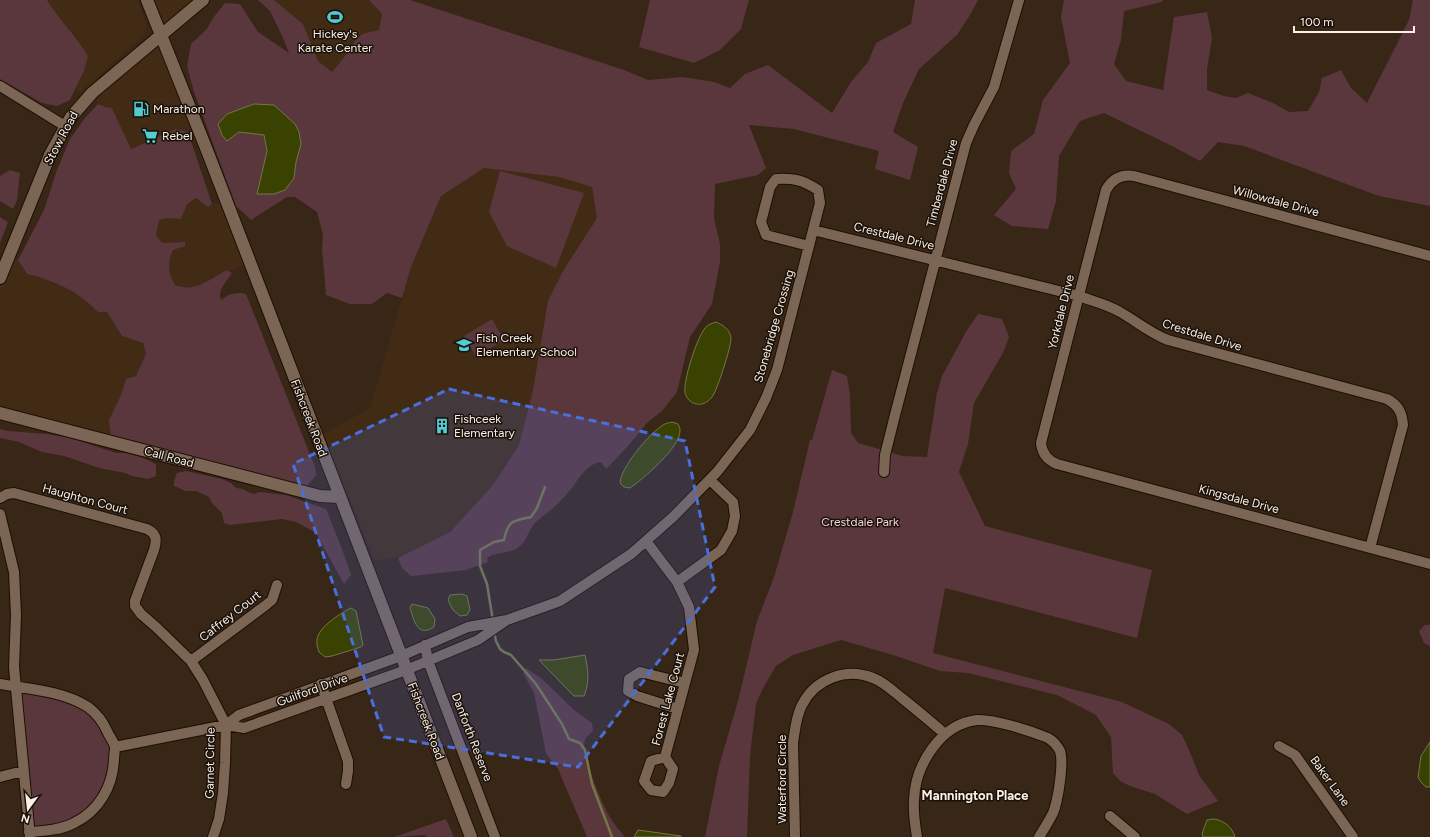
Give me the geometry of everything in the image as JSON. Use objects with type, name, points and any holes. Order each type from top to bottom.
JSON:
[{"type":"main road","name":"Fishcreek Road","points":[[147,0],[160,36],[208,153],[471,837]]},
{"type":"main road","name":"Stow Road","points":[[0,278],[50,156],[65,126],[76,110],[92,93],[203,0]]},
{"type":"main road","name":"Call Road","points":[[0,413],[320,496],[339,497]]},
{"type":"street","name":"Timberdale Drive","points":[[884,472],[886,448],[966,143],[994,87],[1019,0]]},
{"type":"street","points":[[0,86],[65,126]]},
{"type":"street","name":"Willowdale Drive","points":[[1115,179],[1125,175],[1134,176],[1430,256]]},
{"type":"street","name":"Stonebridge Crossing","points":[[401,656],[468,627],[488,628],[560,601],[625,558],[673,517],[710,480],[750,430],[766,398],[777,370],[809,246],[820,203],[818,190],[805,182],[790,178],[776,179],[770,187],[761,222],[766,235],[809,246]]},
{"type":"street","name":"Yorkdale Drive","points":[[1044,454],[1042,439],[1106,190],[1115,179]]},
{"type":"street","name":"Crestdale Drive","points":[[813,230],[1079,296],[1115,309],[1151,332],[1168,340],[1387,399],[1393,402],[1402,414],[1403,425],[1370,548]]},
{"type":"street","name":"Kingsdale Drive","points":[[1044,454],[1049,460],[1057,464],[1430,564]]},
{"type":"street","points":[[677,582],[721,550],[732,531],[735,516],[733,502],[710,480]]},
{"type":"street","name":"Haughton Court","points":[[0,498],[7,494],[14,493],[152,531],[156,536],[157,541],[135,601]]},
{"type":"street","points":[[0,514],[14,572],[16,615],[14,667],[16,687],[23,771],[30,834],[74,824],[88,814],[99,803],[108,788],[113,771],[115,747],[104,726],[89,708],[75,700],[62,696],[16,687],[0,684]]},
{"type":"street","name":"Forest Lake Court","points":[[646,541],[677,582],[689,607],[694,650],[665,757]]},
{"type":"street","name":"Caffrey Court","points":[[191,662],[266,606],[272,600],[277,584]]},
{"type":"street","name":"Garnet Circle","points":[[135,601],[135,606],[141,614],[191,662],[203,680],[226,725],[224,794],[219,819],[213,837]]},
{"type":"street","name":"Stonebridge Crossing","points":[[406,670],[478,640],[488,628]]},
{"type":"street","name":"Danforth Reserve","points":[[425,645],[428,661],[495,837]]},
{"type":"street","name":"Guilford Drive","points":[[226,725],[239,715],[401,656]]},
{"type":"street","name":"Guilford Drive","points":[[115,747],[226,725],[244,728],[406,670]]},
{"type":"street","points":[[678,709],[637,696],[628,691],[628,679],[640,672],[685,683]]},
{"type":"street","name":"Waterford Circle","points":[[795,837],[793,743],[795,728],[802,704],[806,697],[816,687],[834,676],[858,674],[873,678],[887,686],[945,734]]},
{"type":"street","points":[[321,684],[348,761],[346,784]]},
{"type":"street","points":[[917,837],[914,801],[916,785],[924,763],[938,741],[954,727],[964,723],[984,720],[1042,735],[1053,741],[1060,752],[1061,759],[1058,794],[1054,812],[1039,837]]},
{"type":"street","name":"Baker Lane","points":[[1279,746],[1295,755],[1353,837]]},
{"type":"street","points":[[0,777],[23,771]]},
{"type":"street","points":[[1110,816],[1135,837]]},
{"type":"highlighted area","points":[[449,389],[685,441],[715,587],[578,767],[384,737],[293,464]]},
{"type":"shaded area","points":[[47,0],[137,0],[147,26],[144,35],[80,93],[76,89],[84,71],[88,55]]},
{"type":"shaded area","points":[[150,0],[200,0],[162,31]]},
{"type":"shaded area","points":[[274,0],[369,0],[382,14],[379,31],[354,42],[346,55],[332,72],[318,61],[303,24]]},
{"type":"shaded area","points":[[159,40],[196,131],[188,132],[176,129],[131,149],[112,108],[98,104],[96,96]]},
{"type":"shaded area","points":[[254,104],[274,105],[295,124],[299,132],[301,144],[296,162],[294,178],[285,190],[274,194],[257,194],[267,151],[264,135],[239,132],[227,141],[222,135],[218,124],[227,114]]},
{"type":"shaded area","name":"Fish Creek Elementary School","points":[[484,168],[559,177],[592,187],[597,218],[564,268],[519,445],[493,485],[450,532],[405,555],[375,561],[323,434],[370,408],[411,267],[441,196]]},
{"type":"shaded area","points":[[196,198],[208,207],[212,204],[220,202],[244,266],[230,271],[227,270],[207,282],[194,287],[182,287],[175,285],[171,278],[169,257],[173,250],[182,242],[162,243],[156,235],[158,220],[167,218],[181,219],[187,204]]},
{"type":"shaded area","points":[[13,255],[27,274],[62,286],[87,301],[98,312],[107,312],[122,336],[143,343],[146,354],[136,376],[126,379],[111,438],[0,409],[0,286]]},
{"type":"shaded area","points":[[716,322],[724,326],[730,333],[731,339],[729,351],[712,397],[707,402],[695,404],[686,396],[686,378],[703,330],[708,325]]},
{"type":"shaded area","points":[[672,422],[678,424],[680,429],[679,437],[674,445],[660,462],[643,478],[630,488],[624,487],[620,483],[625,468],[630,460],[657,429],[664,424]]},
{"type":"shaded area","points":[[462,594],[467,596],[470,610],[467,615],[460,616],[453,610],[448,600],[450,595]]},
{"type":"shaded area","points":[[412,604],[428,608],[435,619],[434,627],[424,630],[417,626],[410,608]]},
{"type":"shaded area","points":[[351,608],[356,611],[363,645],[361,647],[325,657],[319,652],[318,649],[318,635],[326,625]]},
{"type":"shaded area","points":[[585,655],[588,676],[584,696],[574,696],[539,660],[554,660]]},
{"type":"shaded area","points":[[1430,742],[1430,787],[1426,787],[1418,777],[1421,756]]},
{"type":"shaded area","points":[[1213,819],[1221,821],[1227,825],[1232,830],[1235,837],[1203,837],[1202,834],[1207,820]]},
{"type":"shaded area","points":[[638,830],[681,836],[681,837],[634,837]]},
{"type":"green space","points":[[0,0],[47,0],[83,48],[88,56],[84,71],[70,100],[57,106],[42,103],[0,79]]},
{"type":"green space","points":[[258,0],[274,0],[303,24],[318,61],[332,72],[346,55],[354,42],[362,34],[379,30],[382,14],[369,0],[410,0],[624,70],[648,80],[683,77],[714,82],[730,88],[745,74],[768,65],[832,113],[851,82],[868,62],[876,43],[911,24],[915,0],[978,0],[957,35],[919,69],[903,103],[893,132],[918,147],[910,180],[875,169],[879,151],[794,129],[749,125],[766,168],[758,175],[715,184],[714,218],[720,244],[720,262],[712,304],[690,337],[677,392],[662,411],[647,423],[606,469],[601,462],[588,468],[561,501],[538,520],[532,527],[523,543],[517,548],[495,554],[487,558],[488,562],[466,570],[411,576],[402,568],[398,558],[450,532],[493,485],[519,445],[533,390],[548,301],[564,269],[597,218],[592,187],[559,177],[484,168],[441,196],[411,267],[402,298],[387,293],[372,304],[350,304],[326,295],[322,249],[323,235],[317,212],[295,197],[287,197],[251,220],[236,206],[194,92],[187,66],[191,44],[206,30],[225,3],[240,4],[258,32],[289,53],[270,11]]},
{"type":"green space","points":[[650,0],[749,0],[741,29],[720,50],[694,63],[639,47]]},
{"type":"green space","points":[[1064,0],[1163,0],[1162,2],[1124,11],[1121,40],[1114,64],[1126,81],[1163,90],[1174,17],[1207,12],[1212,38],[1207,69],[1207,90],[1224,96],[1236,98],[1248,93],[1273,103],[1289,112],[1308,111],[1319,92],[1322,78],[1341,70],[1351,88],[1367,103],[1409,20],[1413,0],[1430,0],[1430,206],[1379,196],[1244,146],[1218,142],[1200,161],[1104,113],[1080,121],[1059,156],[1056,201],[1048,229],[1012,226],[994,215],[1016,189],[1009,173],[1011,151],[1034,134],[1043,100],[1070,63],[1061,17]]},
{"type":"green space","points":[[98,104],[112,108],[131,149],[176,129],[188,132],[212,204],[208,207],[196,198],[187,204],[181,219],[167,218],[159,220],[156,235],[162,243],[185,242],[185,246],[173,250],[169,263],[171,276],[175,285],[182,287],[196,286],[227,270],[232,273],[222,288],[220,298],[222,300],[233,294],[246,294],[315,467],[316,475],[307,486],[295,487],[111,438],[109,420],[121,395],[126,379],[136,376],[146,354],[143,343],[122,336],[107,312],[98,312],[83,298],[56,283],[27,274],[18,260],[44,210],[57,170],[70,139],[85,118]]},
{"type":"green space","points":[[10,170],[20,173],[17,200],[13,209],[0,201],[0,176]]},
{"type":"green space","points":[[500,171],[584,193],[556,268],[507,246],[489,212]]},
{"type":"green space","points":[[0,217],[8,222],[0,243]]},
{"type":"green space","name":"Crestdale Park","points":[[978,314],[1002,319],[1009,337],[1004,351],[974,403],[968,444],[959,472],[985,526],[1152,570],[1137,638],[945,588],[933,653],[1122,702],[1169,724],[1182,735],[1199,775],[1218,801],[1187,814],[1155,794],[1130,786],[1120,781],[1113,773],[1111,737],[1096,715],[1057,695],[968,673],[940,671],[893,655],[841,640],[793,655],[776,666],[762,690],[756,704],[750,756],[747,837],[705,837],[719,766],[738,701],[757,621],[774,577],[793,512],[810,440],[812,440],[832,370],[847,376],[850,395],[851,433],[858,443],[903,456],[927,457],[937,393],[942,376],[967,330]]},
{"type":"green space","points":[[492,319],[504,340],[476,357],[464,336]]},
{"type":"green space","points":[[0,429],[71,438],[116,453],[127,453],[141,457],[156,465],[156,476],[148,479],[132,476],[125,473],[99,468],[64,456],[42,452],[19,442],[0,438]]},
{"type":"green space","points":[[186,471],[222,479],[231,483],[236,488],[243,489],[254,494],[260,492],[286,495],[326,509],[351,575],[344,584],[316,533],[296,522],[282,519],[230,525],[224,523],[222,513],[212,503],[209,497],[196,491],[186,491],[174,486],[177,473]]},
{"type":"green space","points":[[1425,625],[1430,625],[1430,646],[1424,643],[1419,631]]},
{"type":"green space","points":[[526,668],[542,679],[575,711],[592,723],[593,731],[587,736],[584,746],[588,766],[608,814],[625,837],[587,837],[558,769],[546,753],[534,693],[523,673]]},
{"type":"green space","points":[[16,687],[89,708],[115,747],[108,788],[74,823],[29,832]]},
{"type":"green space","points":[[446,819],[454,837],[427,837],[425,835],[394,837]]},
{"type":"waterway","points":[[493,621],[487,584],[480,566],[480,550],[494,542],[504,540],[507,529],[512,522],[531,517],[537,508],[545,487]]},
{"type":"waterway","points":[[494,632],[500,649],[511,655],[536,684],[562,724],[569,739],[580,743],[585,750],[592,784],[612,837]]},
{"type":"place","name":"Hickey's Karate Center","points":[[335,17]]},
{"type":"place","name":"Marathon","points":[[141,109]]},
{"type":"place","name":"Rebel","points":[[150,136]]},
{"type":"place","name":"Fish Creek Elementary School","points":[[464,345]]},
{"type":"place","name":"Fishceek Elementary","points":[[442,426]]},
{"type":"district","name":"Mannington Place","points":[[975,795]]}]
